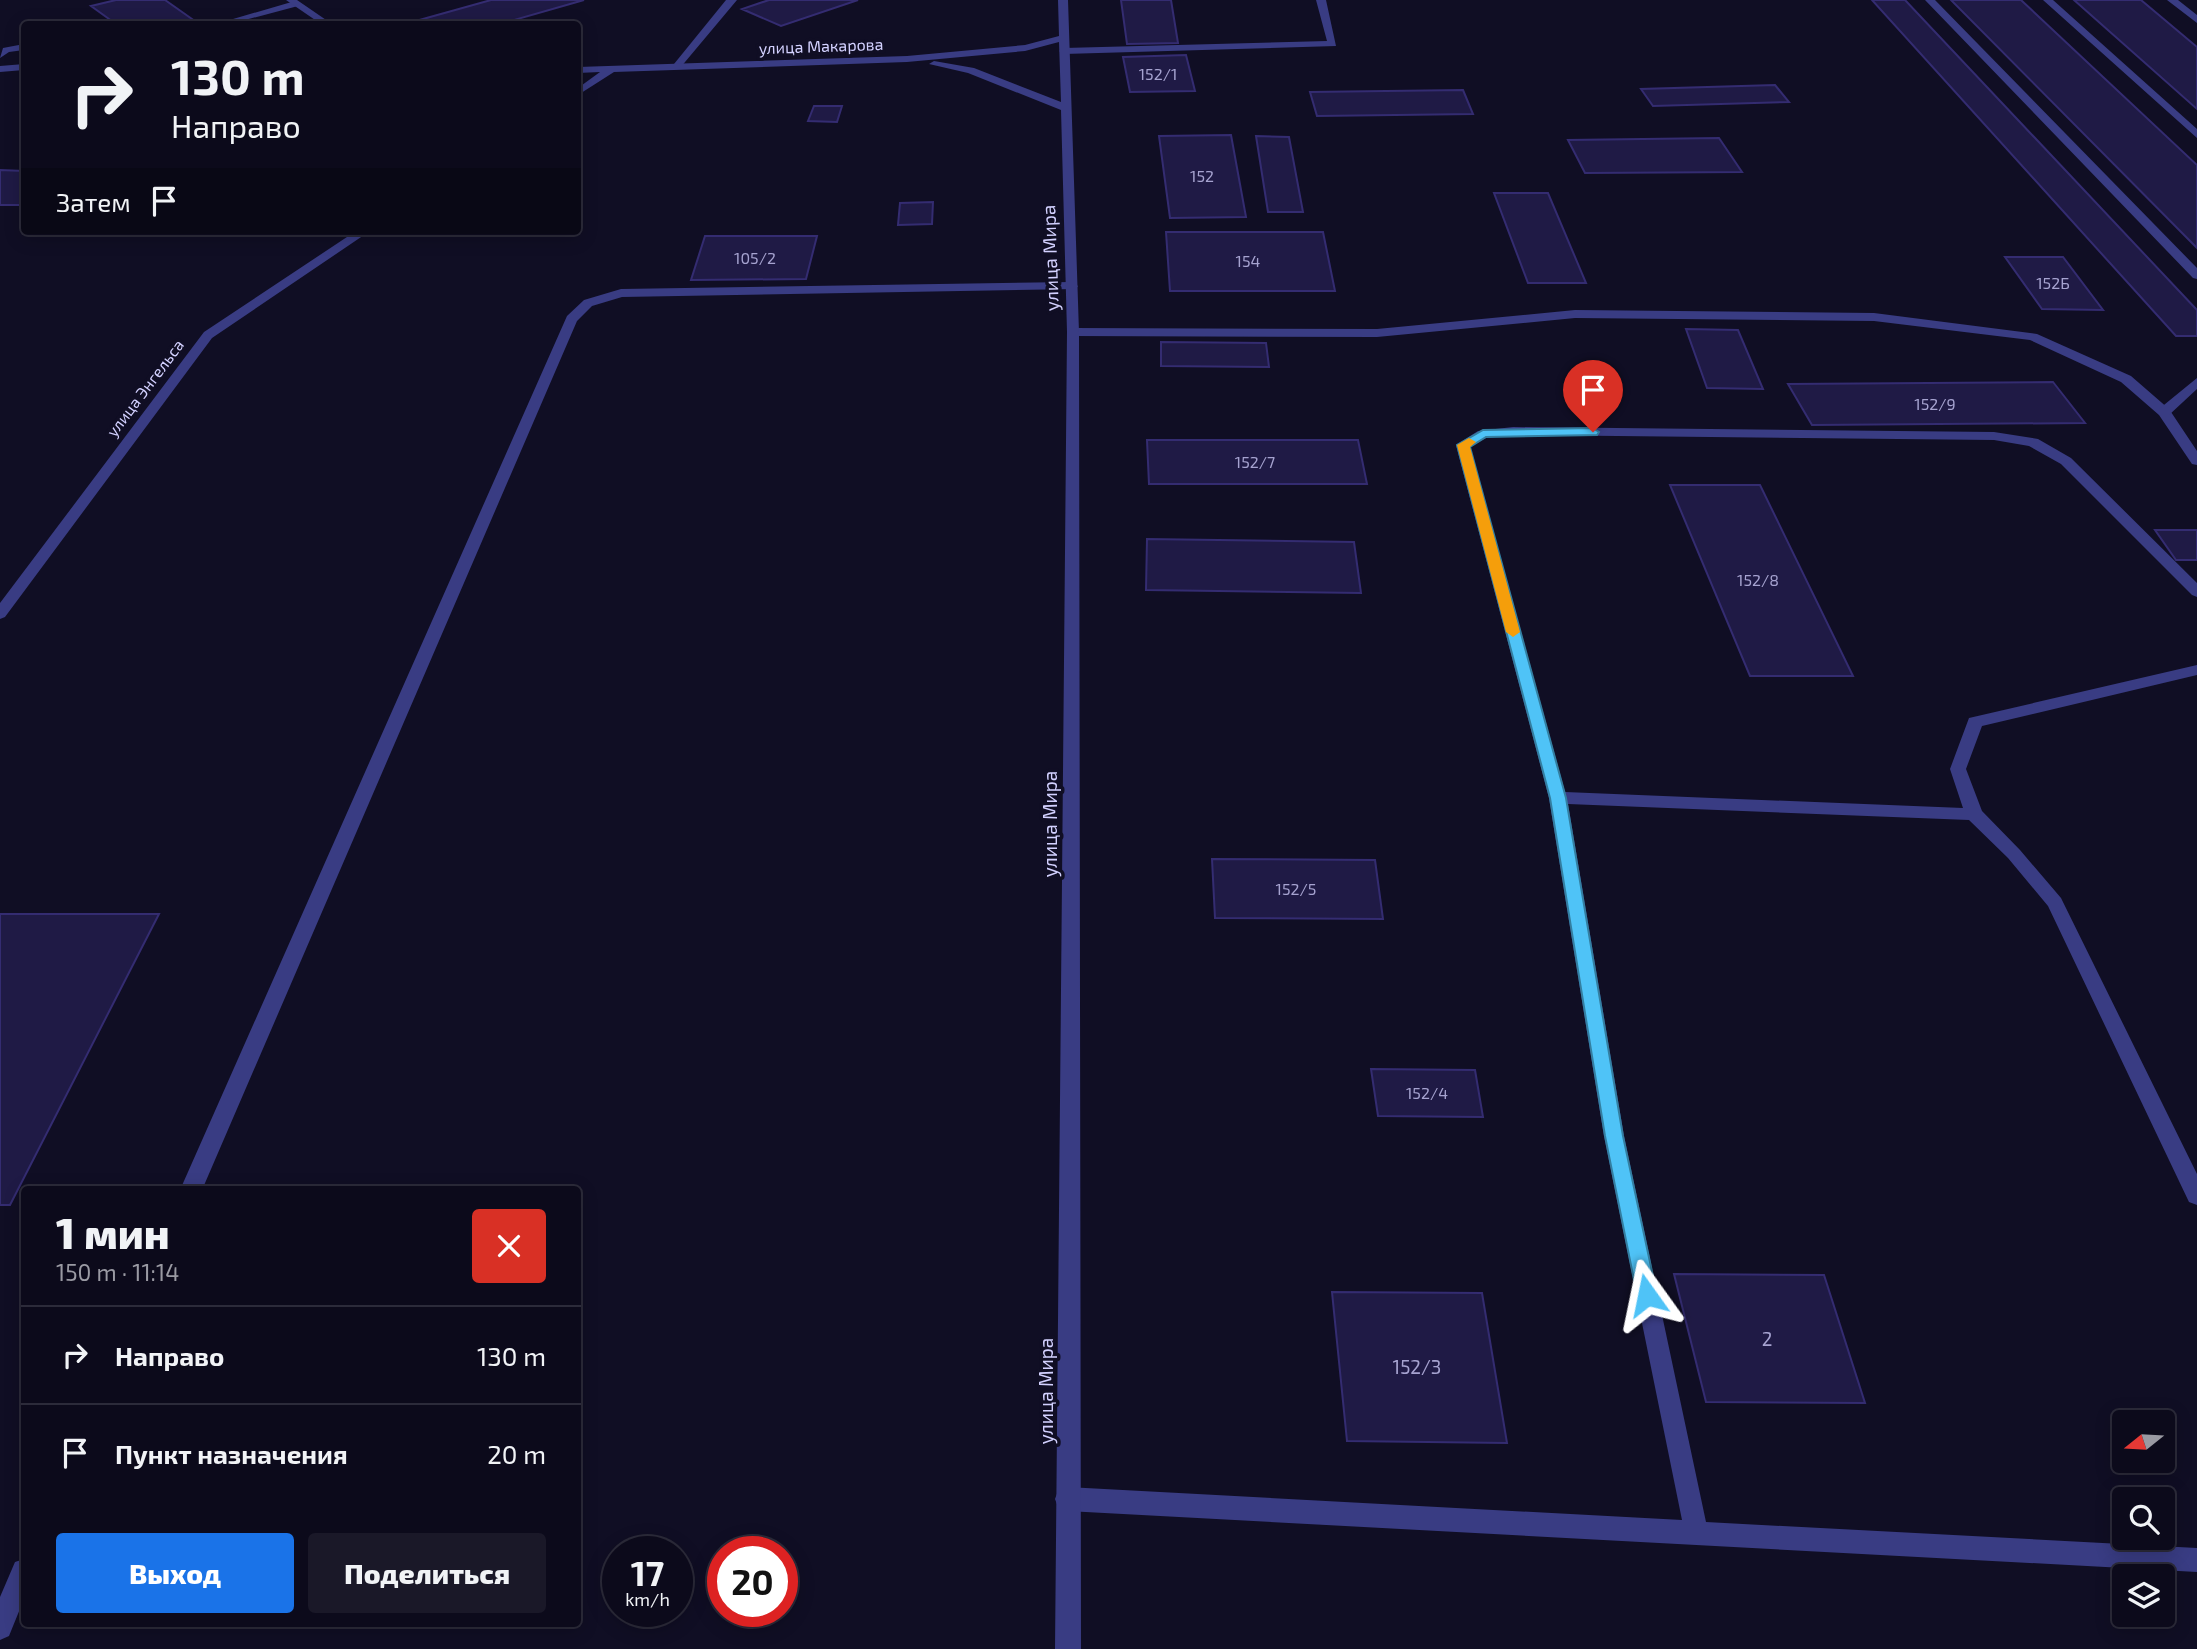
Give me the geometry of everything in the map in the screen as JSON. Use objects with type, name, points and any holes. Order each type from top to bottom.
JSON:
[{"type":"street","points":[[677,66],[724,5],[732,0]]},
{"type":"street","name":"улица Мира","points":[[1063,0],[1073,332],[1068,1649]]},
{"type":"street","points":[[1064,51],[1333,44],[1321,0]]},
{"type":"street","points":[[1930,0],[2197,275]]},
{"type":"street","points":[[2048,0],[2197,135]]},
{"type":"street","points":[[2172,0],[2197,20]]},
{"type":"street","points":[[232,21],[293,2],[322,21]]},
{"type":"street","name":"улица Макарова","points":[[581,70],[907,59],[1025,48],[1064,38]]},
{"type":"street","points":[[0,55],[6,50],[21,48]]},
{"type":"street","points":[[907,59],[970,70],[1066,108]]},
{"type":"street","points":[[0,69],[21,66]]},
{"type":"street","points":[[581,90],[613,68]]},
{"type":"street","name":"улица Энгельса","points":[[0,614],[195,349],[225,322],[358,235]]},
{"type":"street","points":[[193,1186],[571,319],[588,303],[621,293],[1072,286]]},
{"type":"street","points":[[1073,332],[1377,333],[1575,314],[1874,317],[2033,337],[2126,379],[2164,412],[2197,461]]},
{"type":"street","points":[[2164,412],[2197,382]]},
{"type":"street","points":[[1697,1535],[1614,1136],[1558,798],[1463,445],[1483,434],[1527,431],[1994,436],[2033,442],[2066,461],[2197,592]]},
{"type":"street","points":[[2197,670],[1975,722],[1958,769],[1974,814],[2014,854],[2055,903],[2197,1196]]},
{"type":"street","points":[[1558,798],[1974,814]]},
{"type":"street","points":[[1067,1499],[2197,1560]]},
{"type":"street","points":[[0,1627],[21,1578]]},
{"type":"building","points":[[116,0],[165,0],[192,19],[112,21],[91,6]]},
{"type":"building","points":[[491,0],[584,0],[510,21],[416,21]]},
{"type":"building","points":[[769,0],[858,0],[781,26],[742,9]]},
{"type":"building","points":[[1121,0],[1171,0],[1178,43],[1127,44]]},
{"type":"building","points":[[1872,0],[1905,0],[2197,310],[2197,336],[2176,336]]},
{"type":"building","points":[[1951,0],[2021,0],[2197,165],[2197,248]]},
{"type":"building","points":[[2074,0],[2141,0],[2197,47],[2197,109]]},
{"type":"building","points":[[1186,55],[1195,91],[1130,92],[1123,57]]},
{"type":"building","points":[[1775,85],[1789,102],[1653,106],[1641,89]]},
{"type":"building","points":[[1463,90],[1473,114],[1317,116],[1310,92]]},
{"type":"building","points":[[814,106],[842,106],[837,122],[808,121]]},
{"type":"building","points":[[1231,135],[1246,217],[1170,218],[1159,136]]},
{"type":"building","points":[[1256,136],[1289,137],[1303,212],[1268,212]]},
{"type":"building","points":[[1719,138],[1742,172],[1585,173],[1568,140]]},
{"type":"building","points":[[0,170],[21,171],[21,205],[0,205]]},
{"type":"building","points":[[1494,193],[1548,193],[1586,283],[1528,283]]},
{"type":"building","points":[[933,202],[932,224],[898,225],[900,203]]},
{"type":"building","points":[[1166,232],[1323,232],[1335,291],[1170,291]]},
{"type":"building","points":[[705,236],[817,236],[806,279],[691,280]]},
{"type":"building","points":[[2005,257],[2063,257],[2103,310],[2042,309]]},
{"type":"building","points":[[1686,329],[1738,330],[1763,389],[1707,388]]},
{"type":"building","points":[[1161,342],[1266,343],[1269,367],[1161,366]]},
{"type":"building","points":[[2053,382],[2085,423],[1812,425],[1788,384]]},
{"type":"building","points":[[1147,440],[1358,440],[1367,484],[1149,484]]},
{"type":"building","points":[[1670,485],[1760,485],[1853,676],[1750,676]]},
{"type":"building","points":[[2155,530],[2197,530],[2197,560],[2176,560]]},
{"type":"building","points":[[1147,539],[1354,542],[1361,593],[1146,590]]},
{"type":"building","points":[[1212,859],[1375,860],[1383,919],[1215,918]]},
{"type":"building","points":[[0,914],[159,914],[10,1205],[0,1205]]},
{"type":"building","points":[[1371,1069],[1475,1070],[1483,1117],[1378,1116]]},
{"type":"building","points":[[1674,1274],[1824,1275],[1865,1403],[1706,1402]]},
{"type":"building","points":[[1332,1292],[1482,1293],[1507,1443],[1347,1441]]},
{"type":"slow traffic","points":[[1469,442],[1463,445],[1513,632]]},
{"type":"route","points":[[1593,432],[1513,431],[1483,434],[1463,445],[1558,798],[1614,1136],[1647,1295]]}]
